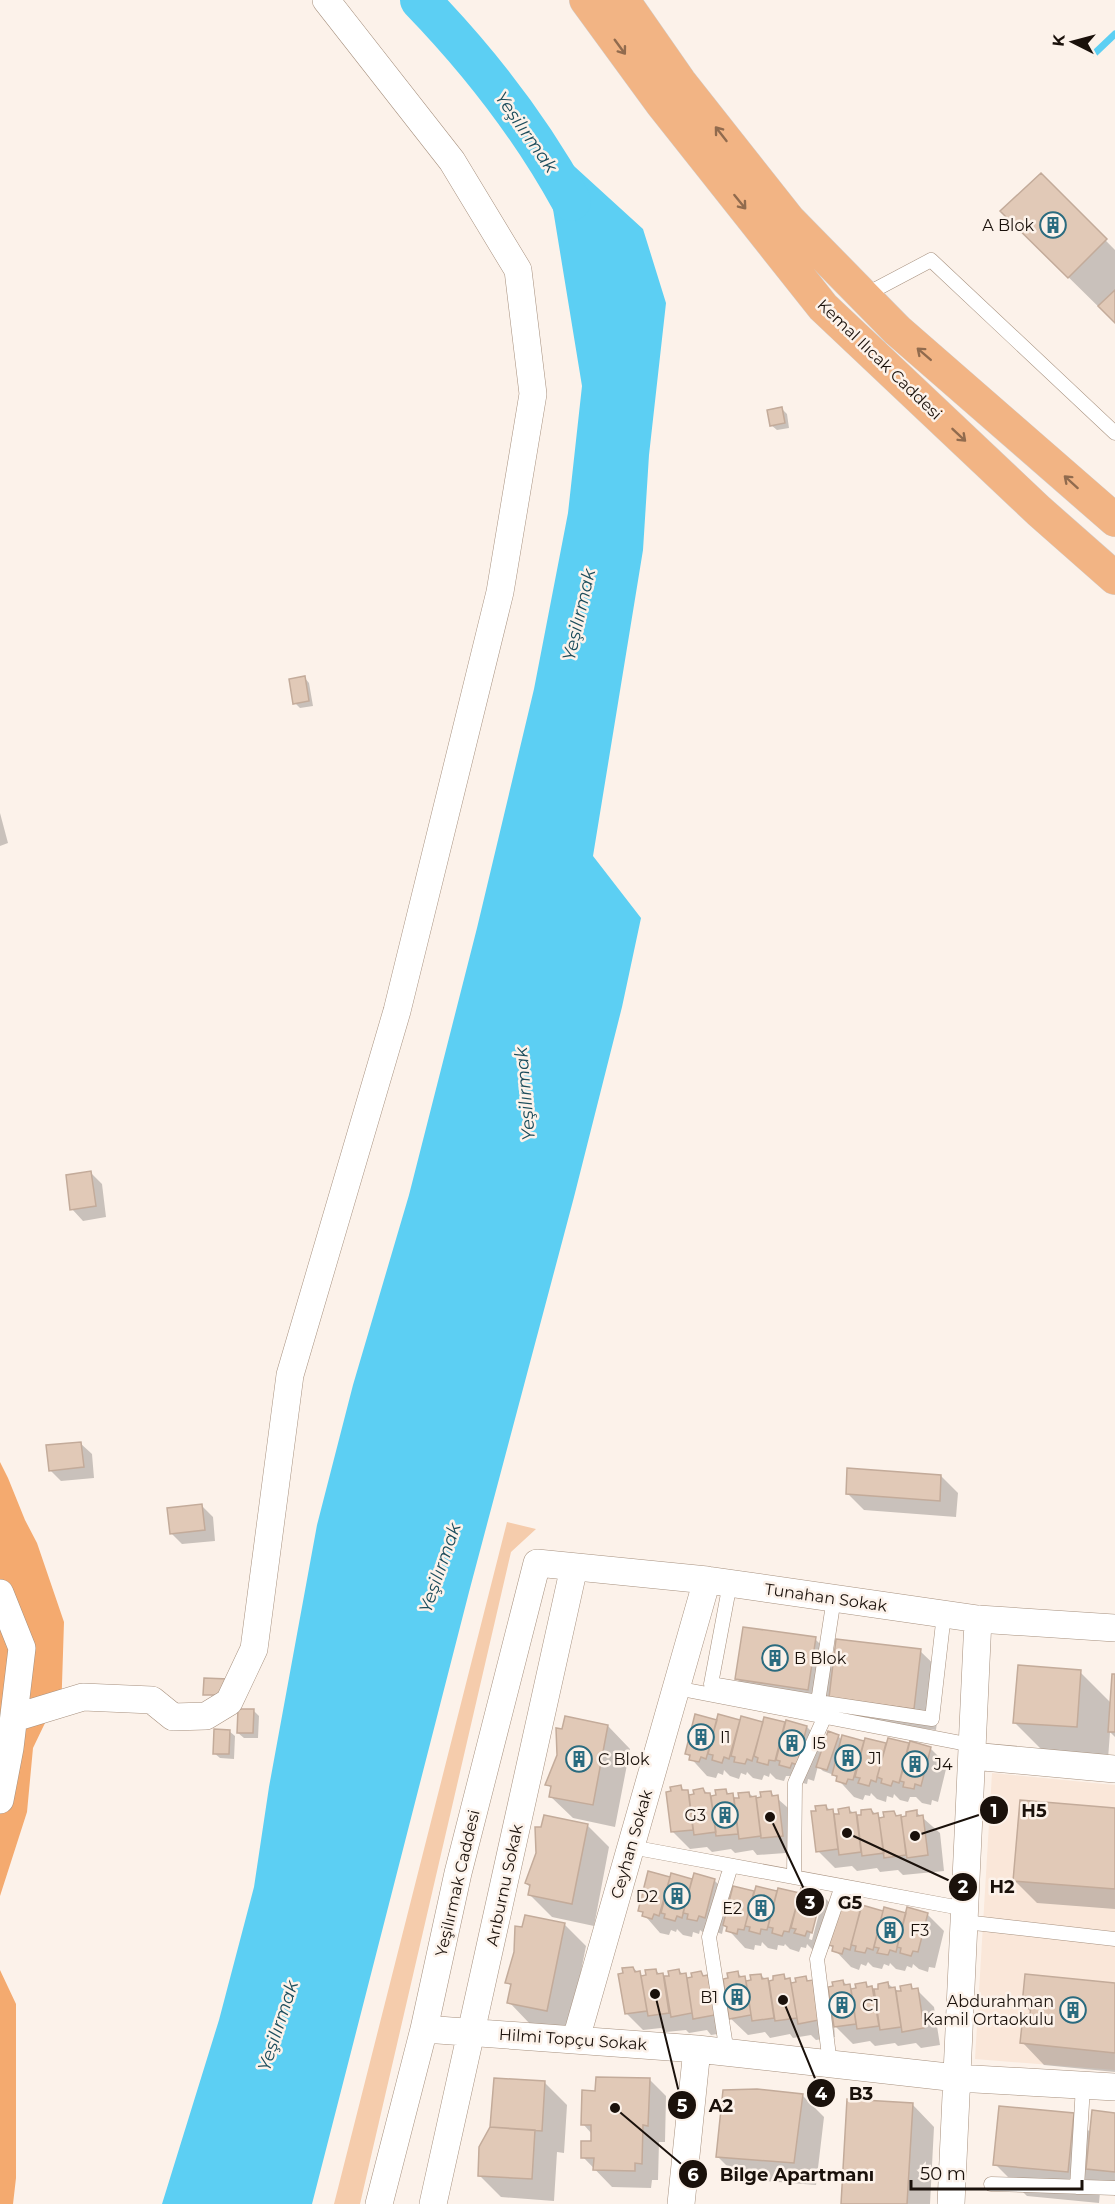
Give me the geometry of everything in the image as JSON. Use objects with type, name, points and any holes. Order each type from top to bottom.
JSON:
[{"type":"highway","name":"Kemal Ilıcak Caddesi","points":[[586,0],[662,104],[823,306],[1039,511],[1115,578]]},
{"type":"highway","name":"Kemal Ilıcak Caddesi","points":[[623,0],[680,82],[789,220],[897,330],[1115,520]]},
{"type":"street","points":[[14,1718],[83,1696],[152,1700],[173,1716],[206,1716],[229,1702],[254,1649],[290,1375],[397,1011],[500,592],[533,394],[518,270],[452,161],[326,0]]},
{"type":"street","name":"Tunahan Sokak","points":[[537,1563],[719,1582],[978,1619],[1115,1628]]},
{"type":"street","name":"Yeşilırmak Caddesi","points":[[379,2204],[424,2029],[458,1873],[537,1563]]},
{"type":"street","name":"Arıburnu Sokak","points":[[433,2204],[574,1567]]},
{"type":"street","name":"Ceyhan Sokak","points":[[576,2039],[676,1688],[719,1582]]},
{"type":"street","points":[[0,1593],[22,1648],[14,1718],[0,1800]]},
{"type":"street","points":[[951,2204],[978,1619]]},
{"type":"street","points":[[972,1750],[1115,1769]]},
{"type":"street","name":"Hilmi Topçu Sokak","points":[[424,2029],[697,2049],[957,2078],[1115,2087]]},
{"type":"street","points":[[681,2204],[697,2049]]},
{"type":"lane","points":[[863,296],[931,260],[1115,433]]},
{"type":"lane","points":[[719,1582],[711,1684],[932,1719],[944,1614]]},
{"type":"lane","points":[[818,1702],[834,1598]]},
{"type":"lane","points":[[676,1688],[825,1716],[972,1750]]},
{"type":"lane","points":[[794,1877],[795,1783],[825,1716]]},
{"type":"lane","points":[[630,1847],[842,1886],[965,1916],[1115,1939]]},
{"type":"lane","points":[[727,2053],[709,1937],[730,1866]]},
{"type":"lane","points":[[830,2064],[817,1959],[842,1886]]},
{"type":"lane","points":[[1077,2187],[1083,2086]]},
{"type":"lane","points":[[992,2184],[1115,2188]]},
{"type":"shaded area","points":[[0,1462],[37,1543],[64,1622],[61,1715],[45,1723],[33,1748],[27,1812],[0,1896]]},
{"type":"shaded area","points":[[507,1522],[536,1529],[511,1552],[360,2204],[334,2204]]},
{"type":"shaded area","points":[[992,1773],[1115,1785],[1115,2070],[975,2059]]},
{"type":"shaded area","points":[[0,1970],[16,2004],[16,2178],[13,2204],[0,2204]]},
{"type":"water","points":[[541,136],[643,229],[666,303],[649,455],[643,550],[593,856],[641,918],[622,1007],[574,1197],[469,1592],[312,2204],[162,2204],[219,2020],[254,1887],[269,1787],[317,1525],[353,1385],[409,1195],[477,928],[534,689],[568,513],[582,386]]},
{"type":"building","name":"A Blok","points":[[1041,173],[1107,239],[1068,278],[1000,211]]},
{"type":"building","points":[[1115,290],[1115,323],[1098,306]]},
{"type":"building","points":[[782,407],[785,423],[770,426],[767,410]]},
{"type":"building","points":[[305,676],[309,701],[293,704],[289,679]]},
{"type":"building","points":[[91,1171],[96,1206],[70,1210],[66,1175]]},
{"type":"building","points":[[81,1442],[84,1467],[49,1471],[46,1445]]},
{"type":"building","points":[[847,1468],[941,1475],[940,1501],[846,1494]]},
{"type":"building","points":[[202,1504],[205,1530],[170,1534],[167,1508]]},
{"type":"building","name":"B Blok","points":[[743,1627],[816,1637],[808,1690],[735,1679]]},
{"type":"building","points":[[836,1639],[921,1649],[914,1709],[829,1698]]},
{"type":"building","points":[[1018,1665],[1081,1670],[1077,1727],[1013,1723]]},
{"type":"building","points":[[1112,1674],[1115,1674],[1115,1732],[1108,1732]]},
{"type":"building","points":[[204,1678],[228,1679],[227,1695],[203,1695]]},
{"type":"building","points":[[238,1709],[254,1709],[253,1733],[237,1733]]},
{"type":"building","name":"I1","points":[[695,1714],[717,1720],[706,1759],[701,1757],[699,1762],[689,1760],[690,1755],[685,1754]]},
{"type":"building","points":[[718,1714],[740,1720],[729,1759],[724,1757],[722,1763],[712,1760],[713,1755],[708,1754]]},
{"type":"building","name":"C Blok","points":[[565,1716],[608,1725],[593,1805],[549,1797],[551,1786],[545,1785],[557,1755],[556,1728],[562,1729]]},
{"type":"building","points":[[741,1716],[763,1722],[752,1761],[747,1759],[745,1764],[734,1762],[735,1757],[731,1756]]},
{"type":"building","points":[[764,1717],[785,1722],[775,1761],[769,1760],[768,1765],[757,1762],[758,1758],[754,1756]]},
{"type":"building","name":"I5","points":[[786,1720],[807,1726],[797,1765],[792,1763],[790,1768],[779,1765],[780,1761],[776,1760]]},
{"type":"building","points":[[214,1729],[230,1730],[229,1754],[213,1754]]},
{"type":"building","points":[[828,1731],[839,1735],[827,1770],[816,1767]]},
{"type":"building","name":"J1","points":[[842,1735],[864,1741],[853,1780],[848,1779],[846,1784],[836,1781],[837,1776],[832,1775]]},
{"type":"building","points":[[865,1738],[886,1743],[876,1782],[871,1780],[869,1786],[858,1783],[860,1778],[855,1777]]},
{"type":"building","points":[[888,1738],[909,1743],[899,1783],[893,1781],[891,1786],[881,1783],[882,1779],[877,1777]]},
{"type":"building","name":"J4","points":[[910,1741],[931,1747],[921,1786],[915,1784],[914,1789],[903,1787],[904,1782],[900,1781]]},
{"type":"building","points":[[681,1785],[682,1790],[688,1790],[693,1830],[671,1832],[666,1792],[671,1791],[670,1787]]},
{"type":"building","points":[[703,1788],[705,1793],[710,1793],[716,1832],[694,1835],[689,1795],[694,1794],[693,1790]]},
{"type":"building","name":"G3","points":[[726,1789],[727,1794],[733,1793],[738,1834],[716,1836],[711,1796],[716,1795],[715,1790]]},
{"type":"building","points":[[771,1791],[772,1796],[778,1795],[783,1836],[761,1838],[756,1798],[761,1797],[760,1792]]},
{"type":"building","points":[[749,1792],[750,1797],[756,1796],[761,1836],[739,1839],[734,1798],[739,1798],[738,1793]]},
{"type":"building","points":[[1020,1800],[1115,1808],[1115,1889],[1013,1881]]},
{"type":"building","points":[[826,1805],[827,1810],[833,1809],[838,1849],[816,1852],[811,1811],[816,1811],[815,1806]]},
{"type":"building","points":[[849,1807],[850,1813],[856,1812],[861,1852],[839,1855],[834,1814],[839,1814],[838,1809]]},
{"type":"building","points":[[871,1809],[873,1814],[878,1813],[884,1853],[862,1856],[857,1815],[861,1815],[861,1810]]},
{"type":"building","points":[[917,1810],[917,1816],[923,1815],[928,1855],[907,1858],[901,1817],[906,1816],[906,1812]]},
{"type":"building","points":[[894,1811],[896,1816],[901,1815],[906,1855],[884,1858],[879,1818],[884,1817],[883,1812]]},
{"type":"building","points":[[544,1815],[588,1824],[572,1904],[528,1895],[530,1885],[525,1883],[536,1853],[535,1827],[541,1827]]},
{"type":"building","points":[[648,1871],[670,1877],[659,1916],[654,1914],[652,1919],[642,1916],[643,1912],[638,1911]]},
{"type":"building","name":"D2","points":[[671,1873],[692,1879],[682,1918],[677,1916],[675,1921],[664,1918],[665,1914],[661,1913]]},
{"type":"building","points":[[694,1873],[715,1879],[705,1918],[699,1916],[697,1921],[687,1919],[688,1914],[683,1913]]},
{"type":"building","points":[[733,1886],[754,1891],[744,1930],[738,1929],[737,1934],[726,1931],[727,1927],[723,1925]]},
{"type":"building","name":"E2","points":[[756,1886],[777,1891],[767,1930],[761,1929],[760,1934],[749,1931],[750,1927],[745,1926]]},
{"type":"building","points":[[778,1888],[800,1893],[789,1932],[784,1931],[782,1936],[772,1933],[773,1928],[768,1927]]},
{"type":"building","points":[[801,1888],[822,1894],[812,1933],[807,1931],[805,1936],[794,1933],[796,1929],[791,1928]]},
{"type":"building","points":[[839,1905],[860,1911],[850,1950],[844,1948],[842,1954],[832,1951],[833,1946],[828,1945]]},
{"type":"building","points":[[862,1905],[883,1911],[873,1950],[867,1948],[865,1953],[855,1951],[856,1946],[851,1945]]},
{"type":"building","name":"F3","points":[[884,1907],[906,1913],[896,1952],[890,1950],[888,1955],[877,1953],[879,1948],[874,1947]]},
{"type":"building","points":[[907,1907],[928,1913],[918,1952],[913,1951],[911,1956],[900,1953],[901,1948],[897,1947]]},
{"type":"building","points":[[525,1915],[565,1923],[547,2011],[507,2003],[511,1984],[505,1983],[514,1952],[515,1926],[522,1927]]},
{"type":"building","points":[[633,1967],[635,1972],[640,1971],[647,2011],[625,2014],[618,1974],[623,1973],[622,1968]]},
{"type":"building","points":[[656,1969],[657,1974],[663,1973],[669,2013],[648,2016],[641,1976],[646,1975],[645,1970]]},
{"type":"building","points":[[679,1969],[680,1974],[686,1973],[692,2013],[671,2017],[664,1976],[669,1976],[668,1971]]},
{"type":"building","points":[[701,1971],[703,1976],[708,1975],[715,2015],[693,2019],[687,1978],[692,1977],[691,1973]]},
{"type":"building","name":"B1","points":[[738,1971],[739,1977],[745,1976],[751,2015],[729,2019],[723,1979],[728,1978],[727,1973]]},
{"type":"building","points":[[761,1974],[762,1979],[768,1978],[774,2018],[752,2021],[746,1981],[751,1980],[750,1975]]},
{"type":"building","points":[[784,1974],[785,1979],[790,1978],[797,2018],[775,2021],[769,1981],[773,1980],[773,1976]]},
{"type":"building","name":"Abdurahman Kamil Ortaokulu","points":[[1025,1974],[1115,1983],[1115,2053],[1020,2043],[1023,2015],[1030,2014],[1031,2006],[1022,2005]]},
{"type":"building","points":[[806,1976],[807,1981],[813,1980],[819,2020],[798,2024],[791,1983],[796,1982],[795,1978]]},
{"type":"building","name":"C1","points":[[843,1980],[844,1985],[850,1984],[856,2024],[834,2027],[828,1987],[833,1986],[832,1982]]},
{"type":"building","points":[[866,1982],[867,1987],[872,1986],[879,2026],[857,2029],[851,1989],[856,1988],[855,1984]]},
{"type":"building","points":[[888,1982],[889,1988],[895,1987],[901,2027],[880,2030],[874,1989],[878,1989],[878,1984]]},
{"type":"building","points":[[911,1984],[912,1989],[918,1988],[924,2028],[902,2032],[896,1991],[901,1991],[900,1986]]},
{"type":"building","points":[[596,2077],[650,2078],[648,2126],[643,2125],[642,2164],[635,2163],[635,2171],[593,2170],[594,2158],[581,2158],[581,2141],[591,2141],[591,2125],[581,2125],[582,2090],[595,2091]]},
{"type":"building","points":[[494,2078],[545,2081],[542,2131],[490,2127]]},
{"type":"building","points":[[757,2089],[803,2094],[794,2163],[716,2157],[723,2090]]},
{"type":"building","points":[[847,2099],[913,2103],[907,2204],[841,2204]]},
{"type":"building","points":[[999,2106],[1074,2113],[1068,2172],[993,2165]]},
{"type":"building","points":[[1092,2110],[1115,2113],[1115,2172],[1086,2169]]},
{"type":"building","points":[[490,2127],[535,2130],[532,2179],[478,2176],[479,2147]]},
{"type":"waterway","name":"Yeşilırmak","points":[[420,0],[463,47],[502,95],[555,173],[571,201]]},
{"type":"waterway","points":[[1095,53],[1115,34]]},
{"type":"place","name":"A Blok","points":[[1053,225]]},
{"type":"place","name":"B Blok","points":[[775,1658]]},
{"type":"place","name":"I1","points":[[701,1737]]},
{"type":"place","name":"I5","points":[[792,1743]]},
{"type":"place","name":"J1","points":[[848,1758]]},
{"type":"place","name":"C Blok","points":[[579,1759]]},
{"type":"place","name":"J4","points":[[915,1764]]},
{"type":"place","name":"G3","points":[[725,1815]]},
{"type":"place","name":"G5","points":[[770,1817]]},
{"type":"place","name":"H2","points":[[847,1833]]},
{"type":"place","name":"H5","points":[[915,1836]]},
{"type":"place","name":"D2","points":[[677,1896]]},
{"type":"place","name":"E2","points":[[761,1908]]},
{"type":"place","name":"F3","points":[[890,1930]]},
{"type":"place","name":"A2","points":[[655,1994]]},
{"type":"place","name":"B1","points":[[737,1997]]},
{"type":"place","name":"B3","points":[[783,2000]]},
{"type":"place","name":"C1","points":[[842,2005]]},
{"type":"place","name":"Abdurahman Kamil Ortaokulu","points":[[1073,2010]]},
{"type":"place","name":"Bilge Apartmanı","points":[[615,2108]]}]
